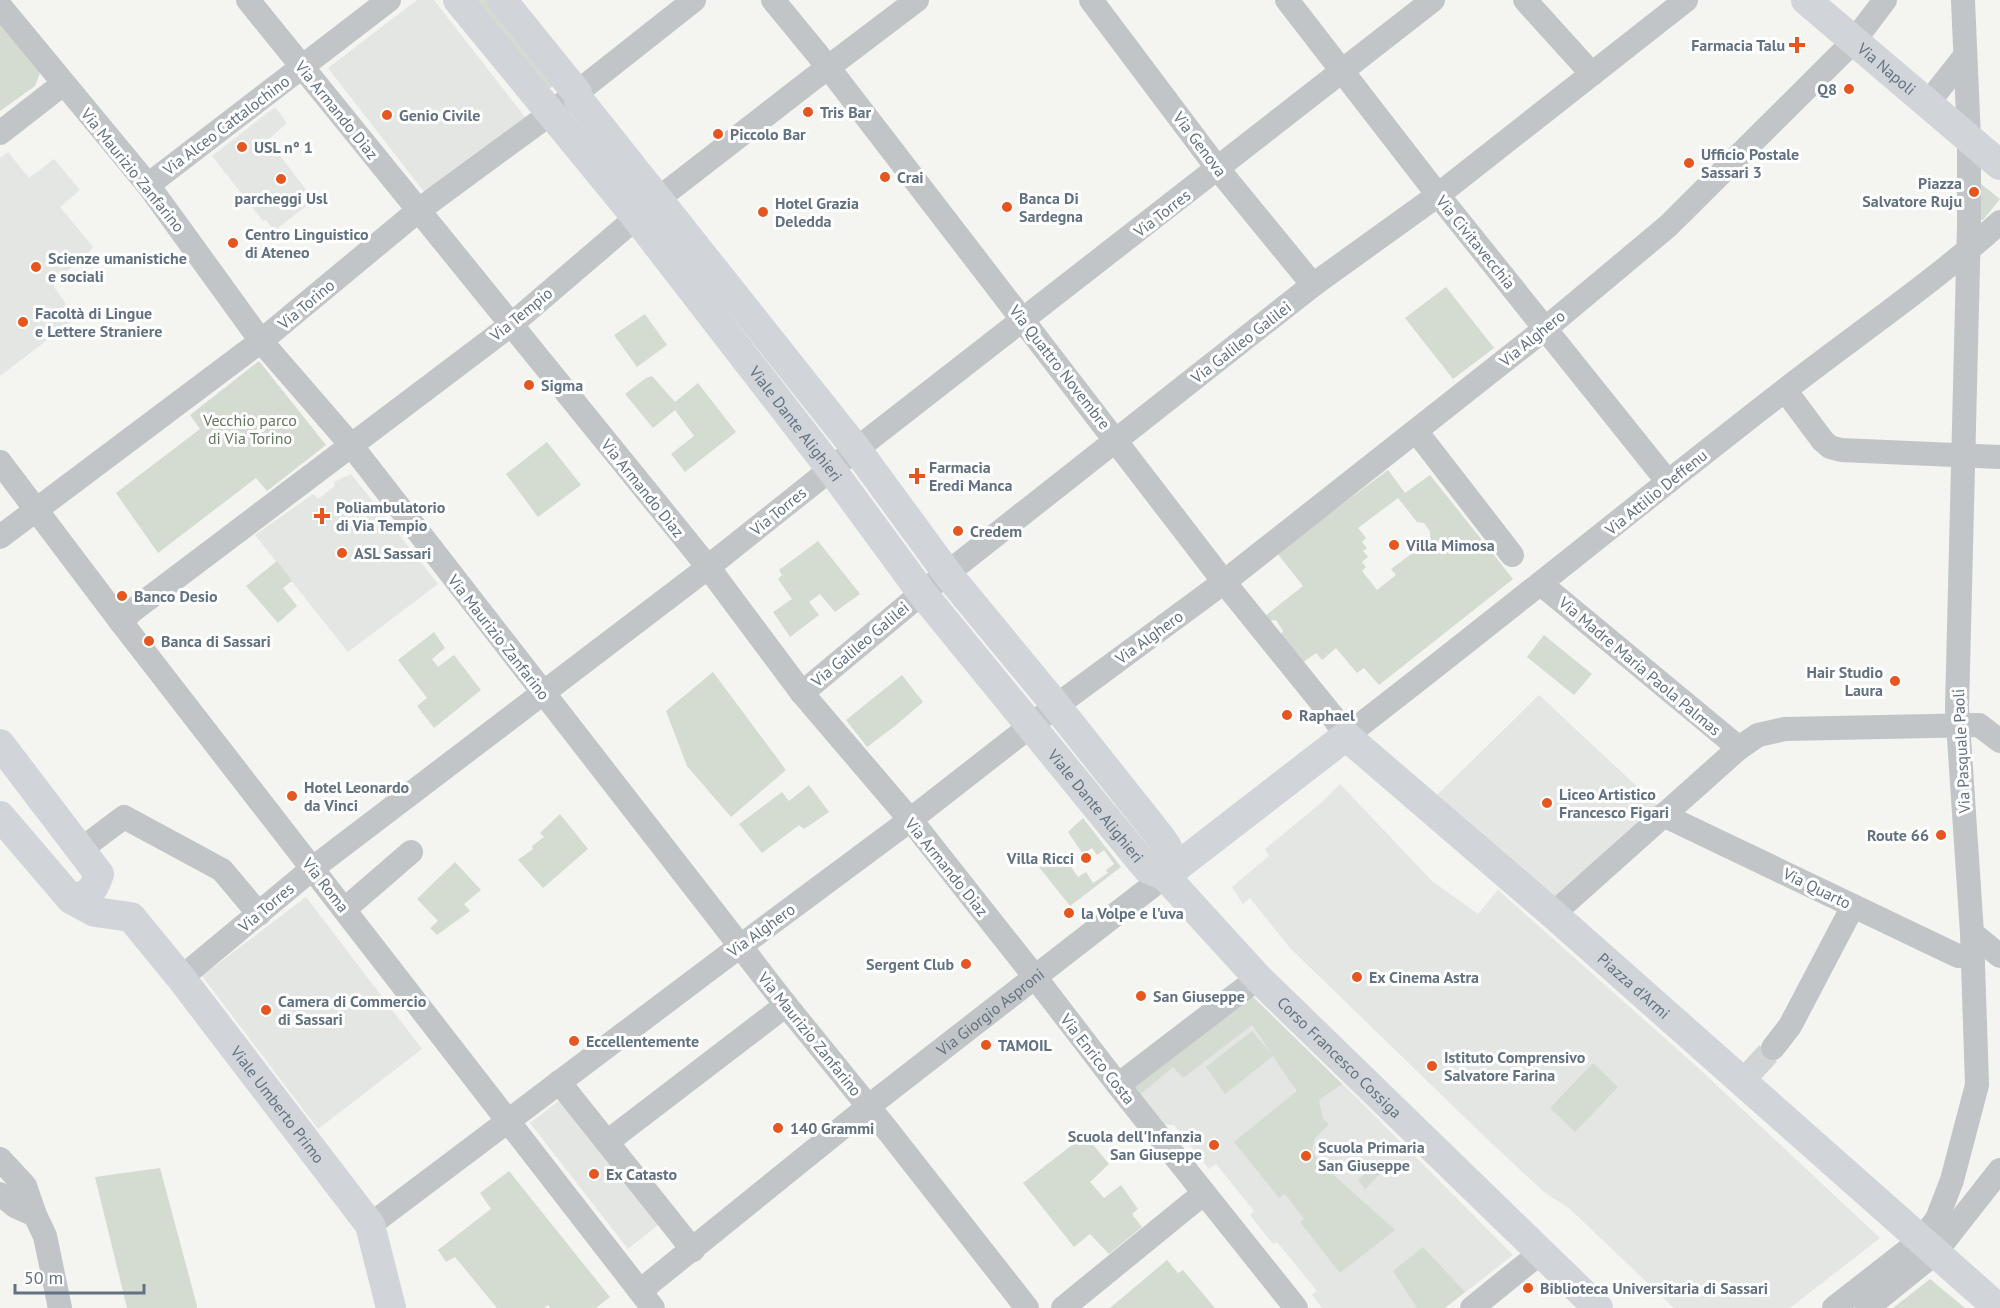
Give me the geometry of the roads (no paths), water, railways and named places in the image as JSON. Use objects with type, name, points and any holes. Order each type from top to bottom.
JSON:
[{"type":"main road","name":"Viale Dante Alighieri","points":[[458,0],[551,113],[647,208],[857,450],[948,573],[1167,847],[1165,876],[1148,869],[1140,861],[922,593],[831,469],[647,208],[579,100],[577,93],[502,0]]},
{"type":"main road","name":"Via Napoli","points":[[1806,0],[1969,139]]},
{"type":"main road","points":[[1969,139],[2000,165]]},
{"type":"main road","name":"Via Giorgio Asproni","points":[[1165,876],[1346,735]]},
{"type":"main road","name":"Piazza d'Armi","points":[[1346,735],[1553,914],[1747,1076],[1928,1247],[1998,1308]]},
{"type":"main road","points":[[0,744],[99,874],[94,888],[86,896],[71,899],[0,816]]},
{"type":"main road","name":"Corso Francesco Cossiga","points":[[1165,876],[1258,978],[1598,1308]]},
{"type":"main road","name":"Viale Umberto Primo","points":[[71,899],[94,912],[131,917],[181,978],[370,1225],[391,1308]]},
{"type":"street","name":"Via Armando Diaz","points":[[248,0],[708,567],[802,693],[910,820],[1035,977]]},
{"type":"street","name":"Via Alceo Cattalochino","points":[[148,185],[389,0]]},
{"type":"street","name":"Via Torino","points":[[0,537],[261,341],[419,210],[551,113],[694,0]]},
{"type":"street","name":"Via Quattro Novembre","points":[[773,0],[828,67],[1224,582],[1346,735]]},
{"type":"street","name":"Via Tempio","points":[[121,622],[512,324],[647,208],[917,0]]},
{"type":"street","name":"Via Genova","points":[[1091,0],[1218,169],[1312,285]]},
{"type":"street","name":"Via Civitavecchia","points":[[1287,0],[1438,195],[1668,482]]},
{"type":"street","name":"Via Torres","points":[[181,978],[313,868],[708,567],[1433,0]]},
{"type":"street","points":[[1525,0],[1592,74]]},
{"type":"street","name":"Via Galileo Galilei","points":[[802,693],[922,593],[1312,285],[1438,195],[1686,0]]},
{"type":"street","name":"Via Alghero","points":[[370,1225],[910,820],[1056,706],[1224,582],[1546,328],[1668,226],[1854,41],[1886,0]]},
{"type":"street","points":[[1963,0],[1969,139],[1969,250]]},
{"type":"street","name":"Via Maurizio Zanfarino","points":[[0,6],[148,185],[261,341],[351,445],[786,1005],[1027,1308]]},
{"type":"street","points":[[1928,104],[1965,56]]},
{"type":"street","points":[[0,133],[63,84]]},
{"type":"street","points":[[1969,250],[2000,222]]},
{"type":"street","name":"Via Attilio Deffenu","points":[[1346,735],[1785,390],[1969,250]]},
{"type":"street","name":"Via Pasquale Paoli","points":[[1928,1247],[1952,1180],[1977,1085],[1972,945],[1959,725],[1969,250]]},
{"type":"street","points":[[1785,390],[1830,447],[1840,450],[2000,457]]},
{"type":"street","points":[[1416,431],[1512,555]]},
{"type":"street","name":"Via Roma","points":[[0,462],[121,622],[647,1300]]},
{"type":"street","name":"Via Madre Maria Paola Palmas","points":[[1541,584],[1739,748]]},
{"type":"street","points":[[1553,914],[1739,748],[1758,735],[1785,729],[1979,725],[2000,741]]},
{"type":"street","name":"Via Quarto","points":[[1663,815],[1958,956],[1972,945]]},
{"type":"street","points":[[80,850],[124,818],[222,870],[259,914]]},
{"type":"street","points":[[345,909],[411,852]]},
{"type":"street","name":"Via Giorgio Asproni","points":[[647,1300],[693,1250],[868,1106],[1165,876]]},
{"type":"street","points":[[1773,1048],[1790,1026],[1853,906]]},
{"type":"street","points":[[1972,945],[2000,956]]},
{"type":"street","name":"Via Enrico Costa","points":[[1035,977],[1296,1308]]},
{"type":"street","points":[[1118,1085],[1258,978]]},
{"type":"street","points":[[606,1142],[786,1005]]},
{"type":"street","points":[[559,1082],[693,1250]]},
{"type":"street","points":[[0,1159],[25,1186],[34,1215],[45,1236],[60,1308]]},
{"type":"street","points":[[1867,1308],[1982,1194],[2000,1170]]},
{"type":"street","points":[[1952,1180],[1955,1188],[1964,1195],[1982,1194]]},
{"type":"street","points":[[1063,1308],[1204,1193]]},
{"type":"street","points":[[0,1194],[15,1206],[34,1215]]},
{"type":"street","points":[[1834,1308],[1928,1247]]},
{"type":"street","points":[[1472,1308],[1540,1253]]},
{"type":"tunnel","points":[[1752,1071],[1773,1048]]},
{"type":"place","name":"Farmacia Talu","points":[[1797,45]]},
{"type":"place","name":"Q8","points":[[1849,89]]},
{"type":"place","name":"Tris Bar","points":[[808,112]]},
{"type":"place","name":"Genio Civile","points":[[387,115]]},
{"type":"place","name":"Piccolo Bar","points":[[718,134]]},
{"type":"place","name":"USL n° 1","points":[[242,147]]},
{"type":"place","name":"Ufficio Postale Sassari 3","points":[[1689,163]]},
{"type":"place","name":"Crai","points":[[885,177]]},
{"type":"place","name":"parcheggi Usl","points":[[281,179]]},
{"type":"place","name":"Piazza Salvatore Ruju","points":[[1974,192]]},
{"type":"place","name":"Banca Di Sardegna","points":[[1007,207]]},
{"type":"place","name":"Hotel Grazia Deledda","points":[[763,212]]},
{"type":"place","name":"Centro Linguistico di Ateneo","points":[[233,243]]},
{"type":"place","name":"Scienze umanistiche e sociali","points":[[36,267]]},
{"type":"place","name":"Facoltà di Lingue e Lettere Straniere","points":[[23,322]]},
{"type":"place","name":"Sigma","points":[[529,385]]},
{"type":"place","name":"Farmacia Eredi Manca","points":[[917,476]]},
{"type":"place","name":"Poliambulatorio di Via Tempio","points":[[322,516]]},
{"type":"place","name":"Credem","points":[[958,531]]},
{"type":"place","name":"Villa Mimosa","points":[[1394,545]]},
{"type":"place","name":"ASL Sassari","points":[[342,553]]},
{"type":"place","name":"Banco Desio","points":[[122,596]]},
{"type":"place","name":"Banca di Sassari","points":[[149,641]]},
{"type":"place","name":"Hair Studio Laura","points":[[1895,681]]},
{"type":"place","name":"Raphael","points":[[1287,715]]},
{"type":"place","name":"Hotel Leonardo da Vinci","points":[[292,796]]},
{"type":"place","name":"Liceo Artistico Francesco Figari","points":[[1547,803]]},
{"type":"place","name":"Route 66","points":[[1941,835]]},
{"type":"place","name":"Villa Ricci","points":[[1086,858]]},
{"type":"place","name":"la Volpe e l'uva","points":[[1069,913]]},
{"type":"place","name":"Sergent Club","points":[[966,964]]},
{"type":"place","name":"Ex Cinema Astra","points":[[1357,977]]},
{"type":"place","name":"San Giuseppe","points":[[1141,996]]},
{"type":"place","name":"Camera di Commercio di Sassari","points":[[266,1010]]},
{"type":"place","name":"Eccellentemente","points":[[574,1041]]},
{"type":"place","name":"TAMOIL","points":[[986,1045]]},
{"type":"place","name":"Istituto Comprensivo Salvatore Farina","points":[[1432,1066]]},
{"type":"place","name":"140 Grammi","points":[[778,1128]]},
{"type":"place","name":"Scuola dell'Infanzia San Giuseppe","points":[[1214,1145]]},
{"type":"place","name":"Scuola Primaria San Giuseppe","points":[[1306,1156]]},
{"type":"place","name":"Ex Catasto","points":[[594,1174]]},
{"type":"place","name":"Biblioteca Universitaria di Sassari","points":[[1528,1288]]},
{"type":"park label","name":"Vecchio parco di Via Torino","points":[[250,429]]}]
